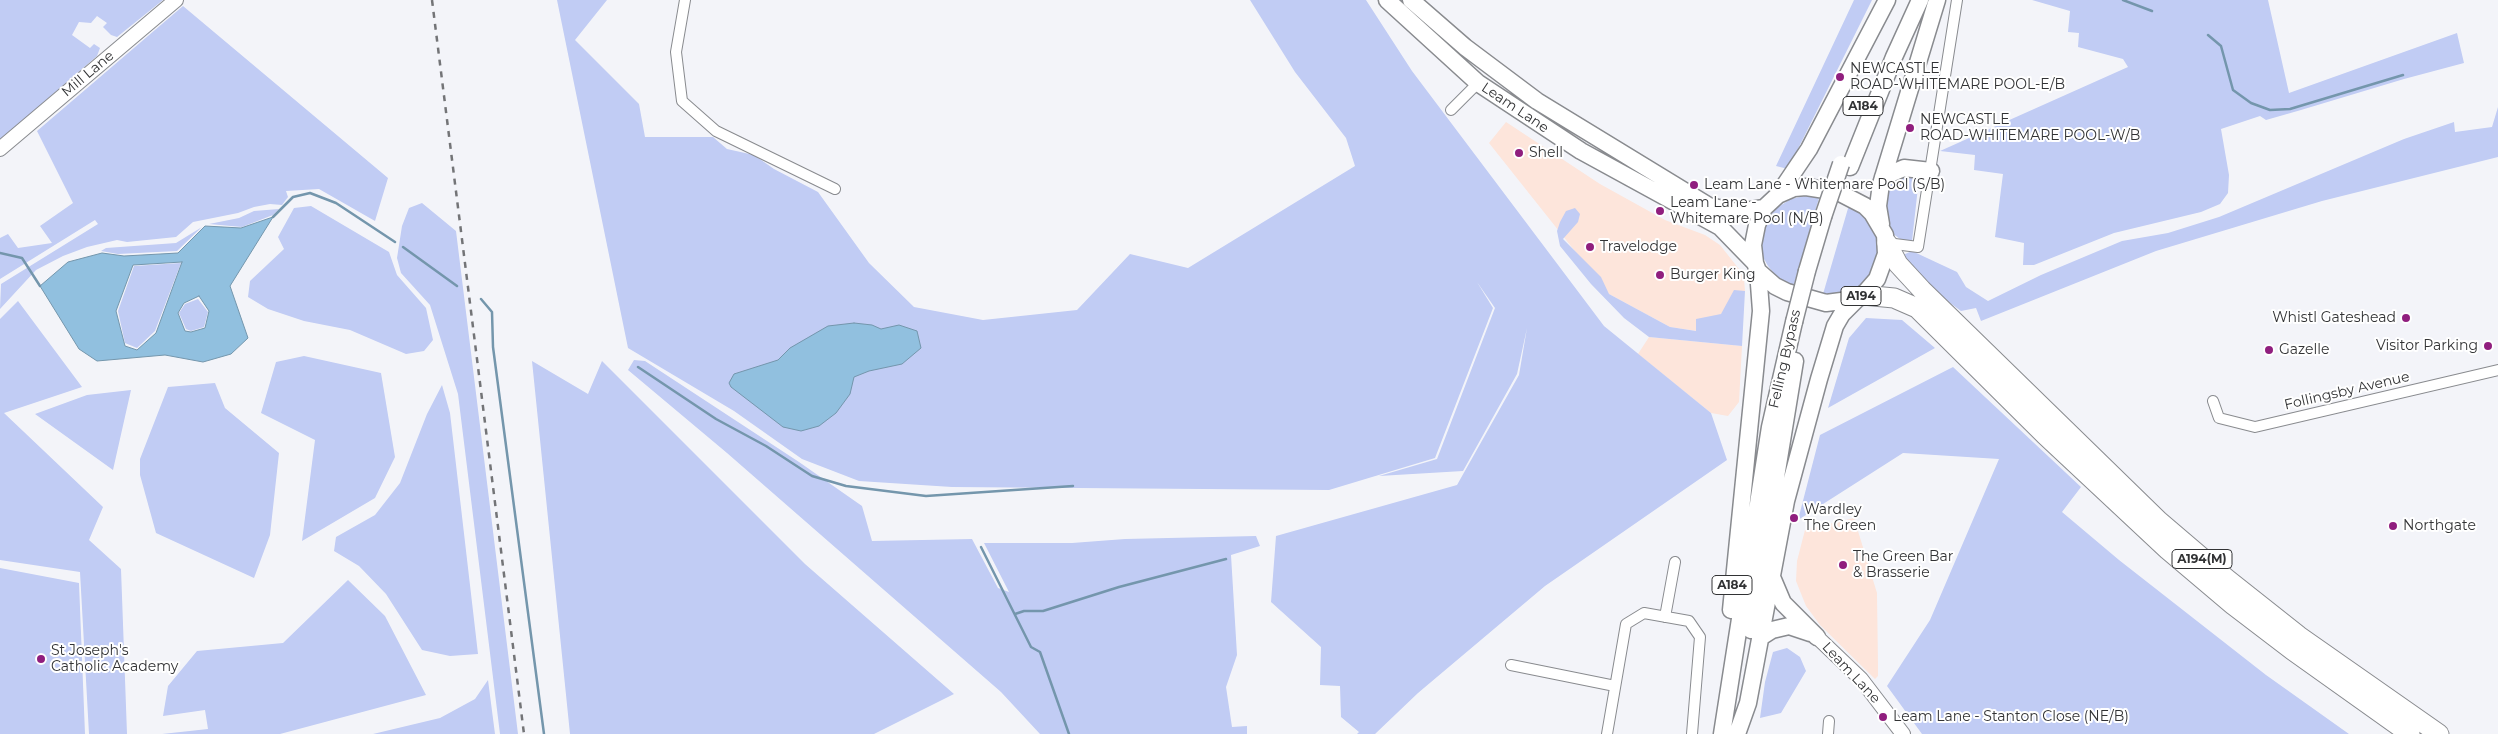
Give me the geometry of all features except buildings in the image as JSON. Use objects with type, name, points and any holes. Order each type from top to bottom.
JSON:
[{"type":"highway","name":"Leam Lane","points":[[1387,0],[1478,83],[1581,151],[1720,227],[1732,236],[1757,267]]},
{"type":"highway","name":"Leam Lane","points":[[1411,0],[1464,47],[1537,101],[1709,206],[1738,212],[1764,208]]},
{"type":"highway","name":"A184","points":[[1778,195],[1809,150],[1887,0]]},
{"type":"highway","name":"Felling Bypass","points":[[1722,734],[1761,478],[1799,322],[1812,272],[1868,93],[1909,0]]},
{"type":"highway","name":"Felling Bypass","points":[[1846,165],[1920,0]]},
{"type":"highway","name":"A184","points":[[1884,235],[1879,197],[1883,176],[1937,0]]},
{"type":"highway","points":[[1883,176],[1904,168],[1930,171]]},
{"type":"highway","points":[[1757,267],[1754,236],[1764,208],[1778,195],[1794,188],[1806,187],[1838,192],[1865,206],[1884,235]]},
{"type":"highway","name":"A194","points":[[1757,267],[1775,286],[1804,298],[1826,302],[1860,297],[1872,287],[1882,269],[1884,235]]},
{"type":"highway","name":"A194(M)","points":[[1884,235],[1898,264],[1948,326],[1982,360],[2192,550],[2299,636],[2438,734]]},
{"type":"highway","name":"A184","points":[[1729,685],[1731,593],[1762,312],[1757,267]]},
{"type":"highway","name":"A184","points":[[1736,734],[1748,703],[1798,454],[1819,378],[1834,326],[1842,314],[1860,297]]},
{"type":"highway","name":"A194(M)","points":[[1860,297],[1894,298],[1908,303],[1925,315],[1948,326]]},
{"type":"highway","name":"A194(M)","points":[[1982,360],[2045,435],[2168,550],[2233,605],[2292,650],[2410,734]]},
{"type":"highway","name":"Felling Bypass","points":[[1736,734],[1776,469],[1785,385]]},
{"type":"highway","points":[[1772,576],[1783,603],[1817,637]]},
{"type":"highway","points":[[1761,636],[1772,630],[1789,626],[1817,637]]},
{"type":"main road","name":"Mill Lane","points":[[0,149],[173,2]]},
{"type":"main road","name":"Leam Lane","points":[[1817,637],[1861,679],[1902,734]]},
{"type":"street","points":[[685,0],[676,52],[682,101],[716,131],[835,189]]},
{"type":"street","points":[[1884,235],[1918,247],[1957,0]]},
{"type":"street","points":[[1451,110],[1478,83]]},
{"type":"street","name":"Follingsby Avenue","points":[[2213,401],[2220,418],[2255,426],[2497,373]]},
{"type":"street","points":[[1665,617],[1675,562]]},
{"type":"street","points":[[1607,734],[1626,624],[1644,614],[1688,621],[1700,637],[1692,734]]},
{"type":"street","points":[[1512,665],[1615,686]]},
{"type":"street","points":[[1828,734],[1829,721]]},
{"type":"shaded area","points":[[0,0],[163,0],[117,37],[111,35],[103,27],[107,23],[97,16],[91,23],[79,22],[72,35],[90,48],[94,44],[100,48],[97,56],[0,140]]},
{"type":"shaded area","points":[[557,0],[607,0],[575,40],[639,104],[645,137],[713,137],[727,149],[754,155],[774,169],[818,192],[869,263],[914,307],[983,320],[1077,310],[1130,254],[1188,268],[1355,166],[1346,138],[1295,72],[1250,0],[1366,0],[1412,71],[1604,326],[1711,413],[1727,460],[1545,586],[1418,693],[1375,734],[1357,734],[1359,732],[1341,717],[1340,686],[1320,685],[1321,647],[1271,602],[1276,536],[1457,485],[1519,375],[1527,328],[1517,374],[1463,471],[1379,476],[1437,459],[1495,308],[1477,282],[1493,308],[1435,458],[1329,490],[952,487],[859,481],[802,459],[734,411],[628,348]]},
{"type":"shaded area","points":[[1854,0],[1872,0],[1788,169],[1776,166]]},
{"type":"shaded area","points":[[2032,0],[2268,0],[2289,93],[2457,33],[2464,63],[2266,120],[2260,116],[2221,129],[2229,175],[2228,193],[2220,204],[2201,212],[2114,233],[2034,265],[2023,265],[2024,243],[1995,237],[2003,174],[1974,170],[1975,155],[1940,151],[2128,67],[2123,59],[2078,47],[2079,33],[2068,32],[2070,11]]},
{"type":"shaded area","points":[[183,6],[388,178],[375,221],[319,189],[286,191],[288,197],[282,205],[270,204],[254,207],[238,213],[193,222],[176,237],[127,242],[117,240],[87,247],[63,256],[36,270],[0,309],[1,284],[98,224],[95,220],[0,279],[0,238],[8,234],[18,248],[52,243],[40,226],[73,203],[37,131]]},
{"type":"shaded area","points":[[2498,107],[2498,157],[2322,201],[2156,251],[1981,321],[1976,308],[1961,311],[1931,289],[1903,255],[1912,251],[1957,272],[1966,287],[1988,301],[2041,275],[2122,241],[2168,233],[2219,217],[2404,139],[2454,122],[2455,132],[2492,127]]},
{"type":"shaded area","points":[[1506,122],[1600,184],[1665,220],[1705,235],[1720,245],[1739,269],[1744,279],[1745,291],[1721,314],[1697,331],[1670,327],[1609,294],[1489,143]]},
{"type":"shaded area","points":[[1915,173],[1919,178],[1912,241],[1904,242],[1892,233],[1887,220],[1886,204],[1889,183],[1895,176]]},
{"type":"shaded area","points":[[1809,195],[1819,198],[1793,288],[1780,281],[1768,266],[1763,257],[1761,238],[1764,227],[1775,209],[1791,199]]},
{"type":"shaded area","points":[[422,203],[456,231],[518,734],[500,734],[458,394],[430,305],[401,273],[397,258],[402,226],[409,208]]},
{"type":"shaded area","points":[[1849,205],[1862,213],[1874,229],[1877,238],[1877,257],[1871,275],[1858,289],[1838,296],[1823,294]]},
{"type":"shaded area","points":[[311,206],[389,252],[397,275],[426,308],[433,340],[424,351],[406,354],[350,330],[304,321],[268,309],[248,297],[250,281],[284,249],[278,237],[294,208]]},
{"type":"shaded area","points":[[1575,208],[1580,214],[1578,222],[1563,239],[1601,277],[1609,294],[1670,327],[1696,331],[1696,319],[1721,314],[1734,290],[1745,291],[1742,346],[1649,337],[1624,318],[1591,284],[1560,246],[1557,231],[1560,222],[1566,211]]},
{"type":"shaded area","points":[[279,209],[273,215],[242,227],[209,224],[239,218],[254,211]]},
{"type":"shaded area","points":[[273,217],[230,286],[248,338],[231,354],[203,362],[165,355],[97,361],[79,349],[40,286],[68,262],[102,253],[124,256],[178,253],[205,226],[241,228]],"holes":[[[182,262],[156,333],[137,350],[125,346],[116,311],[133,265]],[[199,296],[209,311],[205,328],[191,332],[185,331],[178,313],[184,303]]]},
{"type":"shaded area","points":[[202,227],[177,251],[118,254],[101,251],[106,248],[176,243]]},
{"type":"shaded area","points":[[181,263],[155,331],[137,348],[125,343],[118,311],[134,266]]},
{"type":"shaded area","points":[[198,299],[208,312],[204,327],[191,331],[186,329],[179,313],[185,304]]},
{"type":"shaded area","points":[[18,301],[82,387],[4,413],[103,507],[89,540],[121,569],[127,734],[89,734],[80,572],[0,560],[0,319]]},
{"type":"shaded area","points":[[1866,318],[1902,320],[1935,348],[1828,408],[1849,338]]},
{"type":"shaded area","points":[[854,323],[872,325],[881,329],[899,325],[917,331],[921,348],[902,364],[869,371],[854,377],[850,394],[836,413],[819,426],[801,431],[783,427],[731,387],[729,383],[734,374],[778,360],[790,348],[828,326]]},
{"type":"shaded area","points":[[1649,337],[1742,346],[1739,402],[1728,416],[1711,413],[1638,354]]},
{"type":"shaded area","points":[[304,356],[381,373],[395,457],[375,498],[302,541],[315,440],[261,413],[276,362]]},
{"type":"shaded area","points":[[634,360],[645,361],[799,462],[862,506],[872,541],[972,539],[998,588],[1009,592],[984,543],[1072,543],[1125,539],[1256,536],[1260,546],[1231,555],[1237,655],[1226,687],[1232,727],[1247,726],[1247,734],[1040,734],[1001,692],[727,453],[628,370]]},
{"type":"shaded area","points":[[532,361],[588,394],[602,361],[805,564],[954,694],[874,734],[570,734]]},
{"type":"shaded area","points":[[1953,367],[2081,487],[2062,512],[2119,560],[2266,675],[2349,734],[1922,734],[1887,686],[1930,620],[1999,459],[1903,453],[1798,520],[1820,435]]},
{"type":"shaded area","points":[[215,383],[225,408],[279,453],[270,535],[254,578],[156,533],[140,475],[140,459],[168,387]]},
{"type":"shaded area","points":[[442,385],[450,413],[478,654],[450,656],[422,650],[386,594],[359,566],[334,551],[336,537],[375,515],[400,483],[427,414]]},
{"type":"shaded area","points":[[131,390],[113,470],[35,414],[87,395]]},
{"type":"shaded area","points":[[1854,518],[1877,593],[1878,676],[1875,679],[1820,625],[1806,606],[1796,581],[1797,561],[1805,530]]},
{"type":"shaded area","name":"St Joseph's Catholic Academy","points":[[0,568],[79,583],[85,734],[0,734]]},
{"type":"shaded area","points":[[348,580],[385,616],[426,695],[280,734],[162,734],[208,729],[205,710],[163,716],[168,686],[197,651],[283,643]]},
{"type":"shaded area","points":[[1787,648],[1800,657],[1806,671],[1781,713],[1760,718],[1765,682],[1773,652]]},
{"type":"shaded area","points":[[488,680],[495,734],[373,734],[440,718],[475,699]]},
{"type":"waterway","points":[[2123,0],[2152,11]]},
{"type":"waterway","points":[[2208,35],[2221,46],[2233,90],[2251,103],[2270,110],[2290,109],[2403,75]]},
{"type":"waterway","points":[[273,217],[293,197],[310,193],[336,203],[395,242]]},
{"type":"waterway","points":[[403,247],[457,286]]},
{"type":"waterway","points":[[0,253],[22,258],[40,286]]},
{"type":"waterway","points":[[481,299],[492,312],[493,347],[544,734]]},
{"type":"waterway","points":[[638,367],[716,419],[766,446],[812,476],[846,486],[926,496],[1073,486]]},
{"type":"waterway","points":[[981,547],[1031,647],[1040,652],[1069,734]]},
{"type":"waterway","points":[[1015,614],[1024,611],[1043,611],[1119,587],[1226,559]]},
{"type":"railway","points":[[432,0],[524,734]]},
{"type":"place","name":"NEWCASTLE ROAD-WHITEMARE POOL-E/B","points":[[1840,77]]},
{"type":"place","name":"NEWCASTLE ROAD-WHITEMARE POOL-W/B","points":[[1910,128]]},
{"type":"place","name":"Shell","points":[[1519,153]]},
{"type":"place","name":"Leam Lane - Whitemare Pool (S/B)","points":[[1694,185]]},
{"type":"place","name":"Leam Lane - Whitemare Pool (N/B)","points":[[1660,211]]},
{"type":"place","name":"Travelodge","points":[[1590,247]]},
{"type":"place","name":"Burger King","points":[[1660,275]]},
{"type":"place","name":"Whistl Gateshead","points":[[2406,318]]},
{"type":"place","name":"Visitor Parking","points":[[2488,346]]},
{"type":"place","name":"Gazelle","points":[[2269,350]]},
{"type":"place","name":"Wardley The Green","points":[[1794,518]]},
{"type":"place","name":"Northgate","points":[[2393,526]]},
{"type":"place","name":"The Green Bar & Brasserie","points":[[1843,565]]},
{"type":"place","name":"St Joseph's Catholic Academy","points":[[41,659]]},
{"type":"place","name":"Leam Lane - Stanton Close (NE/B)","points":[[1883,717]]}]
